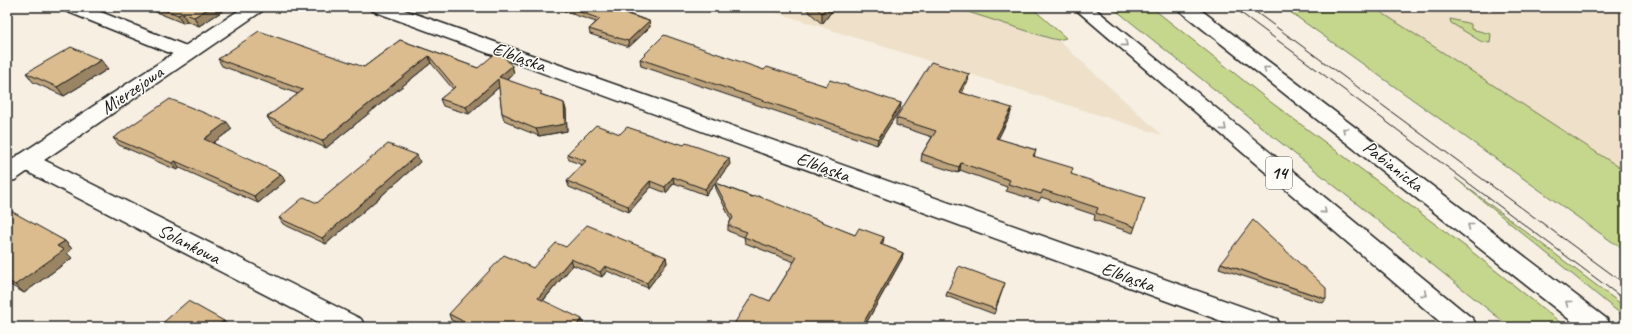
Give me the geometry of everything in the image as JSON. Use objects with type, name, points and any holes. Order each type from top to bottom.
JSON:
[{"type":"street","points":[[72,7],[187,53]]},
{"type":"street","name":"Mierzejowa","points":[[7,174],[256,7]]},
{"type":"street","name":"Elbląska","points":[[379,7],[1268,327]]},
{"type":"street","name":"14","points":[[1082,7],[1464,327]]},
{"type":"street","name":"Pabianicka","points":[[1186,7],[1598,327]]},
{"type":"street","name":"Solankowa","points":[[26,161],[352,327]]},
{"type":"shaded area","points":[[759,7],[960,7],[1058,40],[1162,135]]},
{"type":"shaded area","points":[[1283,7],[1625,7],[1625,250],[1520,175]]},
{"type":"green space","points":[[960,7],[1031,7],[1066,38],[1058,40],[1049,38],[965,11]]},
{"type":"green space","points":[[1112,7],[1151,7],[1272,103],[1466,247],[1566,327],[1510,327]]},
{"type":"green space","points":[[1283,7],[1373,7],[1625,171],[1625,251]]},
{"type":"green space","points":[[1450,19],[1471,24],[1471,29],[1491,34],[1490,43],[1482,42],[1451,23]]},
{"type":"green space","points":[[1455,178],[1625,307],[1625,317],[1612,307]]},
{"type":"building","points":[[158,7],[211,7],[194,17],[182,13],[178,15]]},
{"type":"building","points":[[566,7],[621,7],[617,11],[649,21],[628,41],[589,29],[600,19]]},
{"type":"building","points":[[815,7],[827,7],[822,13]]},
{"type":"building","points":[[259,31],[364,67],[400,40],[478,68],[497,52],[501,53],[512,66],[499,77],[542,92],[540,94],[564,103],[565,124],[536,129],[502,113],[498,79],[466,107],[440,99],[455,87],[429,56],[322,141],[267,117],[303,90],[218,59]]},
{"type":"building","points":[[664,35],[764,70],[767,67],[826,86],[830,80],[901,103],[878,139],[640,59]]},
{"type":"building","points":[[71,47],[101,60],[57,87],[26,73]]},
{"type":"building","points":[[931,62],[969,74],[959,92],[1012,108],[996,138],[1036,150],[1033,156],[1073,168],[1071,174],[1145,198],[1135,227],[1096,213],[1098,208],[1043,190],[1041,194],[1008,184],[1010,180],[961,163],[959,167],[922,154],[936,131],[896,118]]},
{"type":"building","points":[[170,99],[227,122],[204,139],[281,174],[254,196],[175,161],[172,163],[113,138]]},
{"type":"building","points":[[596,125],[620,134],[627,127],[677,144],[684,145],[686,143],[729,158],[705,189],[673,177],[665,187],[650,181],[628,206],[567,181],[586,161],[567,154]]},
{"type":"building","points":[[388,144],[417,155],[322,238],[279,218],[304,197],[317,203]]},
{"type":"building","points":[[715,183],[752,197],[758,196],[855,235],[859,228],[884,237],[880,244],[903,253],[861,327],[732,327],[753,294],[770,301],[797,257],[744,237],[747,232],[728,225],[733,218]]},
{"type":"building","points":[[11,211],[65,241],[57,246],[64,250],[15,285],[7,280],[7,213]]},
{"type":"building","points":[[1253,220],[1326,288],[1326,299],[1221,263]]},
{"type":"building","points":[[587,225],[666,257],[647,283],[605,266],[600,272],[571,259],[538,298],[582,319],[575,327],[474,327],[449,314],[504,255],[533,268],[556,243],[566,247]]},
{"type":"building","points":[[959,266],[1005,283],[995,309],[947,292]]},
{"type":"building","points":[[188,301],[224,321],[216,327],[158,327]]},
{"type":"tram line","points":[[1233,7],[1625,300]]},
{"type":"tram line","points":[[1249,7],[1625,284]]}]
